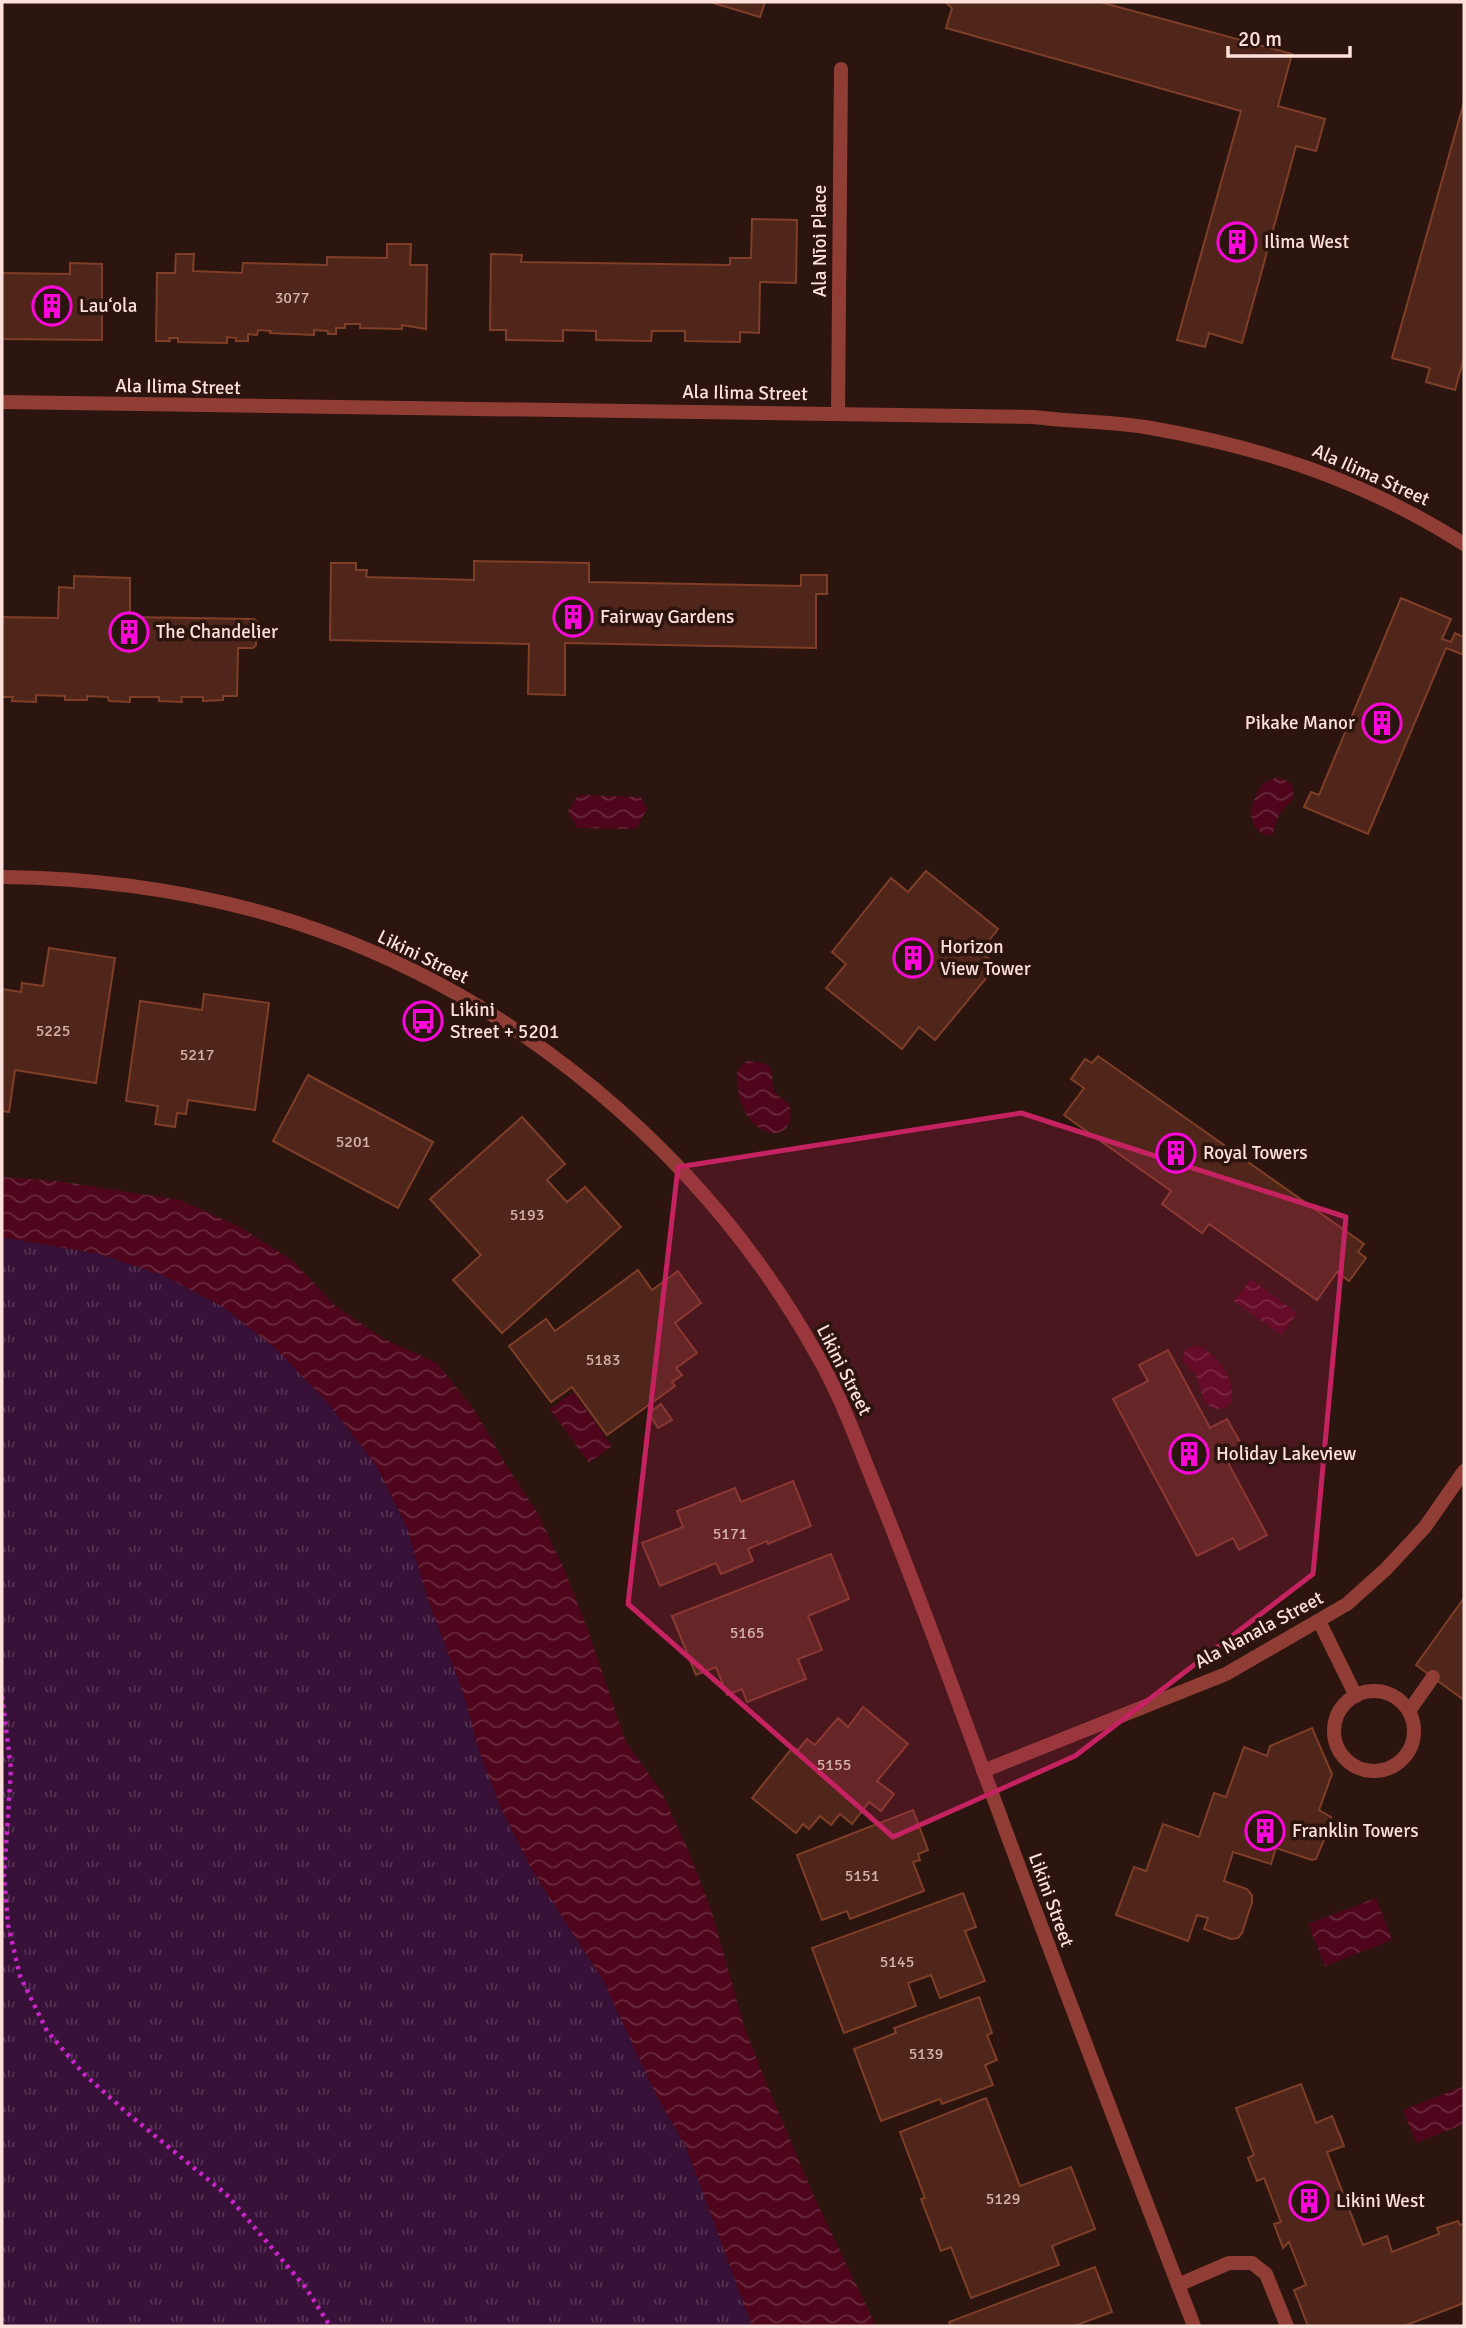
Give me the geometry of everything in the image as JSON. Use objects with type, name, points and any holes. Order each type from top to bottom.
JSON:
[{"type":"street","name":"Ala Nīoi Place","points":[[838,414],[841,69]]},
{"type":"street","name":"Ala Ilima Street","points":[[2,402],[1034,416],[1148,428],[1244,447],[1305,465],[1343,480],[1437,527],[1464,544]]},
{"type":"street","name":"Likini Street","points":[[2,877],[49,878],[137,887],[229,905],[292,922],[410,970],[470,1002],[548,1053],[686,1172],[758,1262],[819,1357],[842,1405],[897,1539],[1098,2079],[1194,2326]]},
{"type":"street","name":"Ala Nanala Street","points":[[984,1771],[1226,1674],[1347,1604],[1386,1569],[1425,1527],[1464,1471]]},
{"type":"street","points":[[1319,1621],[1356,1696]]},
{"type":"street","points":[[1409,1711],[1433,1677]]},
{"type":"street","points":[[1377,1692],[1390,1695],[1409,1711],[1414,1736],[1403,1760],[1392,1767],[1380,1771],[1353,1766],[1343,1757],[1336,1745],[1336,1718],[1343,1707],[1356,1696],[1377,1692]]},
{"type":"street","points":[[1178,2285],[1229,2263],[1252,2263],[1266,2274],[1287,2326]]},
{"type":"path","points":[[2,1696],[11,1769],[4,1876],[8,1925],[20,1976],[47,2031],[84,2074],[227,2195],[306,2288],[330,2326]]},
{"type":"highlighted area","points":[[1021,1113],[1346,1217],[1313,1574],[1075,1756],[893,1837],[628,1604],[678,1167]]},
{"type":"green space","points":[[2,1237],[100,1254],[162,1275],[222,1306],[275,1348],[328,1402],[376,1465],[407,1528],[428,1600],[463,1692],[479,1751],[502,1811],[532,1870],[603,1980],[655,2093],[686,2147],[752,2326],[2,2326]]},
{"type":"water","points":[[1277,777],[1290,782],[1293,794],[1275,823],[1273,834],[1264,835],[1253,823],[1251,811],[1262,784]]},
{"type":"water","points":[[578,795],[641,797],[647,809],[636,829],[577,828],[568,811]]},
{"type":"water","points":[[747,1061],[765,1063],[771,1069],[774,1092],[789,1104],[790,1119],[786,1129],[777,1133],[766,1132],[755,1125],[746,1113],[739,1095],[737,1071]]},
{"type":"water","points":[[2,1177],[57,1181],[180,1200],[240,1227],[293,1261],[334,1305],[384,1339],[437,1363],[475,1411],[538,1514],[564,1569],[587,1628],[626,1742],[661,1791],[688,1850],[711,1909],[744,2026],[766,2082],[815,2199],[876,2326],[752,2326],[686,2147],[655,2093],[603,1980],[532,1870],[502,1811],[479,1751],[463,1692],[428,1600],[407,1528],[376,1465],[327,1402],[275,1348],[222,1306],[162,1275],[100,1254],[2,1237]]},
{"type":"water","points":[[1251,1279],[1297,1313],[1281,1335],[1234,1301]]},
{"type":"water","points":[[1197,1345],[1212,1355],[1228,1375],[1232,1402],[1225,1408],[1214,1409],[1204,1401],[1196,1375],[1182,1360],[1185,1350]]},
{"type":"water","points":[[573,1392],[612,1446],[589,1463],[550,1409]]},
{"type":"water","points":[[1376,1898],[1392,1940],[1325,1966],[1308,1924]]},
{"type":"water","points":[[1464,2086],[1464,2124],[1416,2143],[1403,2110]]},
{"type":"building","points":[[710,2],[765,2],[760,17]]},
{"type":"building","name":"Ilima West","points":[[945,2],[1100,2],[1292,54],[1278,106],[1325,119],[1316,151],[1296,146],[1242,343],[1209,333],[1205,347],[1177,340],[1241,111],[946,28],[952,8]]},
{"type":"building","points":[[1464,102],[1464,358],[1455,390],[1426,382],[1430,368],[1392,358]]},
{"type":"building","points":[[752,219],[797,220],[796,283],[760,282],[759,333],[740,332],[740,342],[685,341],[685,331],[652,331],[651,341],[596,340],[596,331],[563,330],[563,341],[506,340],[506,330],[490,330],[491,254],[522,255],[521,262],[730,265],[730,258],[751,258]]},
{"type":"building","points":[[387,244],[411,244],[410,265],[427,265],[426,329],[402,325],[402,329],[360,328],[360,324],[345,324],[345,328],[336,328],[336,334],[314,330],[314,335],[258,330],[257,335],[248,334],[248,341],[236,341],[236,338],[227,337],[227,343],[178,342],[178,338],[156,341],[157,273],[175,273],[176,254],[194,254],[193,271],[242,273],[243,263],[327,265],[327,257],[387,258]]},
{"type":"building","name":"Lauʻola","points":[[70,263],[102,264],[102,340],[2,339],[2,273],[70,274]]},
{"type":"building","name":"Fairway Gardens","points":[[474,561],[589,563],[589,582],[801,586],[801,575],[827,575],[827,594],[816,594],[816,648],[565,643],[565,695],[528,694],[529,644],[330,640],[331,563],[356,563],[356,570],[367,570],[366,577],[474,580]]},
{"type":"building","name":"The Chandelier","points":[[74,576],[130,578],[130,617],[254,619],[257,622],[256,645],[253,648],[238,648],[237,696],[203,701],[203,697],[181,697],[182,702],[159,701],[159,697],[130,697],[130,702],[109,701],[108,697],[87,696],[87,700],[65,700],[65,696],[36,695],[36,702],[12,701],[13,697],[2,697],[2,617],[58,618],[59,587],[74,588]]},
{"type":"building","name":"Pikake Manor","points":[[1401,598],[1451,619],[1442,639],[1451,642],[1455,633],[1464,637],[1464,655],[1446,648],[1368,834],[1304,807],[1311,792],[1319,795]]},
{"type":"building","name":"Horizon View Tower","points":[[926,871],[998,929],[980,952],[997,965],[935,1040],[919,1027],[902,1049],[826,988],[846,964],[832,952],[891,878],[908,892]]},
{"type":"building","points":[[49,948],[115,958],[96,1083],[15,1070],[9,1112],[2,1111],[2,989],[21,992],[22,983],[43,986]]},
{"type":"building","points":[[204,994],[269,1003],[255,1110],[188,1100],[186,1114],[177,1113],[175,1127],[155,1124],[158,1106],[126,1101],[140,1001],[202,1010]]},
{"type":"building","name":"Royal Towers","points":[[1098,1056],[1364,1244],[1358,1252],[1366,1258],[1349,1281],[1337,1272],[1317,1300],[1209,1224],[1202,1233],[1162,1204],[1171,1191],[1064,1115],[1084,1088],[1071,1079],[1085,1059],[1092,1063]]},
{"type":"building","points":[[308,1075],[433,1142],[398,1208],[273,1141]]},
{"type":"building","points":[[522,1117],[565,1164],[547,1180],[567,1202],[585,1187],[621,1227],[502,1333],[453,1280],[481,1255],[430,1199]]},
{"type":"building","points":[[638,1270],[652,1290],[678,1271],[701,1303],[675,1323],[697,1353],[676,1368],[682,1375],[672,1382],[675,1386],[607,1435],[572,1387],[551,1402],[509,1346],[546,1319],[555,1331]]},
{"type":"building","name":"Holiday Lakeview","points":[[1168,1350],[1210,1428],[1227,1419],[1244,1449],[1226,1459],[1267,1535],[1239,1550],[1233,1538],[1197,1556],[1113,1399],[1148,1381],[1139,1365]]},
{"type":"building","points":[[661,1404],[672,1420],[658,1428],[649,1413]]},
{"type":"building","points":[[793,1481],[811,1526],[768,1544],[767,1541],[748,1549],[753,1561],[721,1574],[716,1563],[660,1586],[642,1543],[683,1527],[677,1511],[735,1488],[741,1502]]},
{"type":"building","points":[[831,1554],[849,1599],[808,1616],[822,1650],[798,1659],[806,1679],[747,1702],[742,1689],[727,1695],[716,1667],[696,1675],[672,1616]]},
{"type":"building","points":[[1464,1598],[1464,1700],[1416,1665]]},
{"type":"building","points":[[863,1707],[908,1744],[877,1781],[894,1794],[881,1811],[869,1802],[852,1824],[840,1814],[831,1825],[820,1816],[809,1829],[803,1824],[796,1833],[752,1798],[793,1747],[798,1750],[807,1739],[815,1745],[838,1718],[848,1727]]},
{"type":"building","name":"Franklin Towers","points":[[1312,1728],[1332,1774],[1319,1810],[1331,1817],[1331,1823],[1316,1859],[1276,1848],[1271,1864],[1233,1852],[1224,1881],[1247,1889],[1252,1895],[1242,1933],[1238,1938],[1231,1939],[1204,1929],[1208,1918],[1197,1915],[1188,1941],[1116,1915],[1134,1867],[1146,1871],[1163,1824],[1199,1837],[1214,1793],[1226,1797],[1244,1747],[1267,1756],[1270,1746]]},
{"type":"building","points":[[913,1810],[928,1850],[918,1854],[920,1860],[913,1862],[924,1891],[850,1919],[847,1911],[822,1920],[797,1855]]},
{"type":"building","points":[[963,1893],[976,1927],[965,1931],[985,1981],[940,1998],[931,1975],[908,1983],[916,2006],[844,2033],[812,1948]]},
{"type":"building","points":[[979,1997],[992,2033],[987,2035],[997,2060],[985,2065],[993,2085],[942,2104],[940,2099],[881,2121],[854,2049],[896,2033],[894,2028]]},
{"type":"building","name":"Likini West","points":[[1301,2084],[1316,2123],[1332,2116],[1344,2146],[1327,2152],[1363,2245],[1387,2236],[1392,2252],[1439,2234],[1437,2228],[1458,2221],[1460,2225],[1464,2224],[1464,2303],[1404,2326],[1308,2326],[1294,2290],[1306,2285],[1289,2242],[1283,2248],[1274,2224],[1281,2222],[1264,2178],[1257,2181],[1248,2158],[1254,2155],[1236,2108]]},
{"type":"building","points":[[986,2098],[1020,2186],[1071,2167],[1095,2229],[1052,2246],[1059,2265],[971,2298],[951,2247],[941,2251],[921,2199],[925,2198],[900,2132]]},
{"type":"building","points":[[1095,2267],[1112,2312],[1074,2326],[951,2326],[949,2322]]},
{"type":"place","name":"Ilima West","points":[[1237,242]]},
{"type":"place","name":"Lauʻola","points":[[52,306]]},
{"type":"place","name":"Fairway Gardens","points":[[573,617]]},
{"type":"place","name":"The Chandelier","points":[[129,632]]},
{"type":"place","name":"Pikake Manor","points":[[1382,723]]},
{"type":"place","name":"Horizon View Tower","points":[[913,958]]},
{"type":"place","name":"Likini Street + 5201","points":[[423,1021]]},
{"type":"place","name":"Royal Towers","points":[[1176,1153]]},
{"type":"place","name":"Holiday Lakeview","points":[[1189,1454]]},
{"type":"place","name":"Franklin Towers","points":[[1265,1831]]},
{"type":"place","name":"Likini West","points":[[1309,2201]]}]
